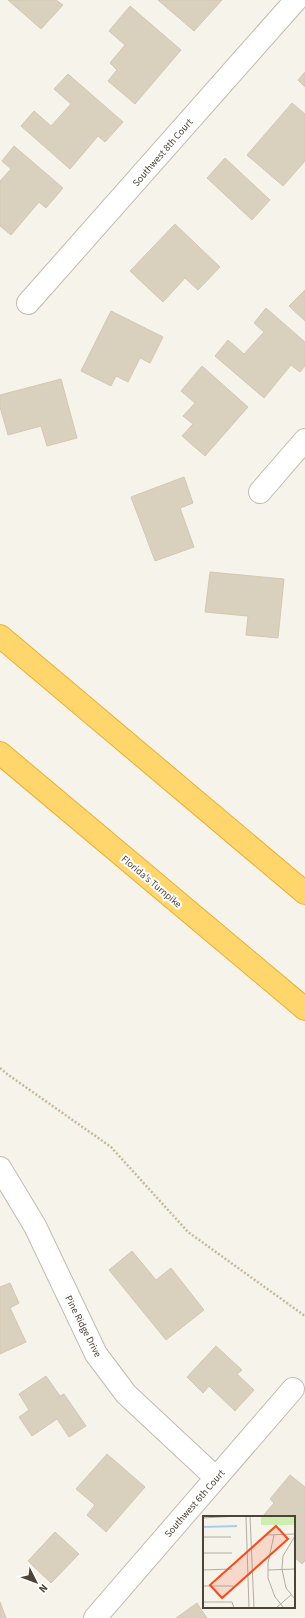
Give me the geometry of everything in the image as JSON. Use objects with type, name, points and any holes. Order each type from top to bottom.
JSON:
[{"type":"highway","points":[[0,636],[305,893]]},
{"type":"highway","name":"Florida's Turnpike","points":[[0,752],[305,1009]]},
{"type":"street","name":"Southwest 8th Court","points":[[28,303],[296,0]]},
{"type":"street","points":[[260,492],[305,440]]},
{"type":"street","name":"Pine Ridge Drive","points":[[0,1168],[34,1226],[96,1354],[126,1394],[216,1478]]},
{"type":"street","name":"Southwest 6th Court","points":[[95,1618],[293,1389]]},
{"type":"path","points":[[0,1068],[111,1147],[188,1232],[305,1316]]},
{"type":"building","points":[[8,0],[56,0],[63,5],[41,29]]},
{"type":"building","points":[[158,0],[222,0],[194,31]]},
{"type":"building","points":[[130,6],[181,50],[135,104],[108,81],[117,70],[110,63],[125,45],[109,31]]},
{"type":"building","points":[[305,72],[305,87],[298,80]]},
{"type":"building","points":[[68,74],[123,122],[105,142],[98,136],[70,169],[21,126],[34,111],[51,126],[71,104],[54,89]]},
{"type":"building","points":[[292,103],[305,114],[305,161],[283,186],[247,155]]},
{"type":"building","points":[[14,146],[63,188],[46,208],[39,202],[11,235],[0,226],[0,181],[11,169],[2,161]]},
{"type":"building","points":[[225,158],[270,200],[252,220],[207,178]]},
{"type":"building","points":[[175,224],[220,267],[198,290],[185,278],[163,302],[130,271]]},
{"type":"building","points":[[305,290],[305,321],[289,306]]},
{"type":"building","points":[[266,308],[305,342],[305,366],[300,372],[291,365],[264,398],[215,356],[228,340],[244,354],[264,332],[254,323]]},
{"type":"building","points":[[111,311],[163,337],[150,363],[140,358],[128,382],[116,376],[111,386],[81,371]]},
{"type":"building","points":[[202,366],[248,407],[205,456],[182,436],[193,424],[183,416],[195,403],[181,391]]},
{"type":"building","points":[[61,379],[77,438],[47,446],[41,426],[8,435],[0,407],[0,395]]},
{"type":"building","points":[[184,477],[193,503],[180,508],[194,547],[155,561],[131,497]]},
{"type":"building","points":[[210,572],[284,579],[278,638],[246,635],[248,616],[205,612]]},
{"type":"building","points":[[132,1251],[156,1280],[171,1268],[204,1310],[166,1340],[109,1270]]},
{"type":"building","points":[[10,1283],[19,1303],[10,1308],[26,1342],[0,1354],[0,1287]]},
{"type":"building","points":[[216,1346],[242,1370],[237,1374],[254,1390],[235,1411],[209,1386],[203,1393],[187,1377]]},
{"type":"building","points":[[46,1376],[60,1396],[64,1394],[86,1426],[69,1437],[57,1419],[32,1436],[19,1417],[29,1410],[19,1394]]},
{"type":"building","points":[[107,1454],[145,1487],[106,1532],[87,1515],[95,1505],[76,1489]]},
{"type":"building","points":[[290,1475],[305,1487],[305,1561],[302,1564],[295,1558],[295,1516],[263,1516],[274,1503],[270,1499]]},
{"type":"building","points":[[55,1532],[79,1554],[51,1583],[28,1561]]},
{"type":"building","points":[[0,1602],[6,1618],[0,1618]]},
{"type":"building","points":[[197,1603],[207,1618],[176,1618]]}]
